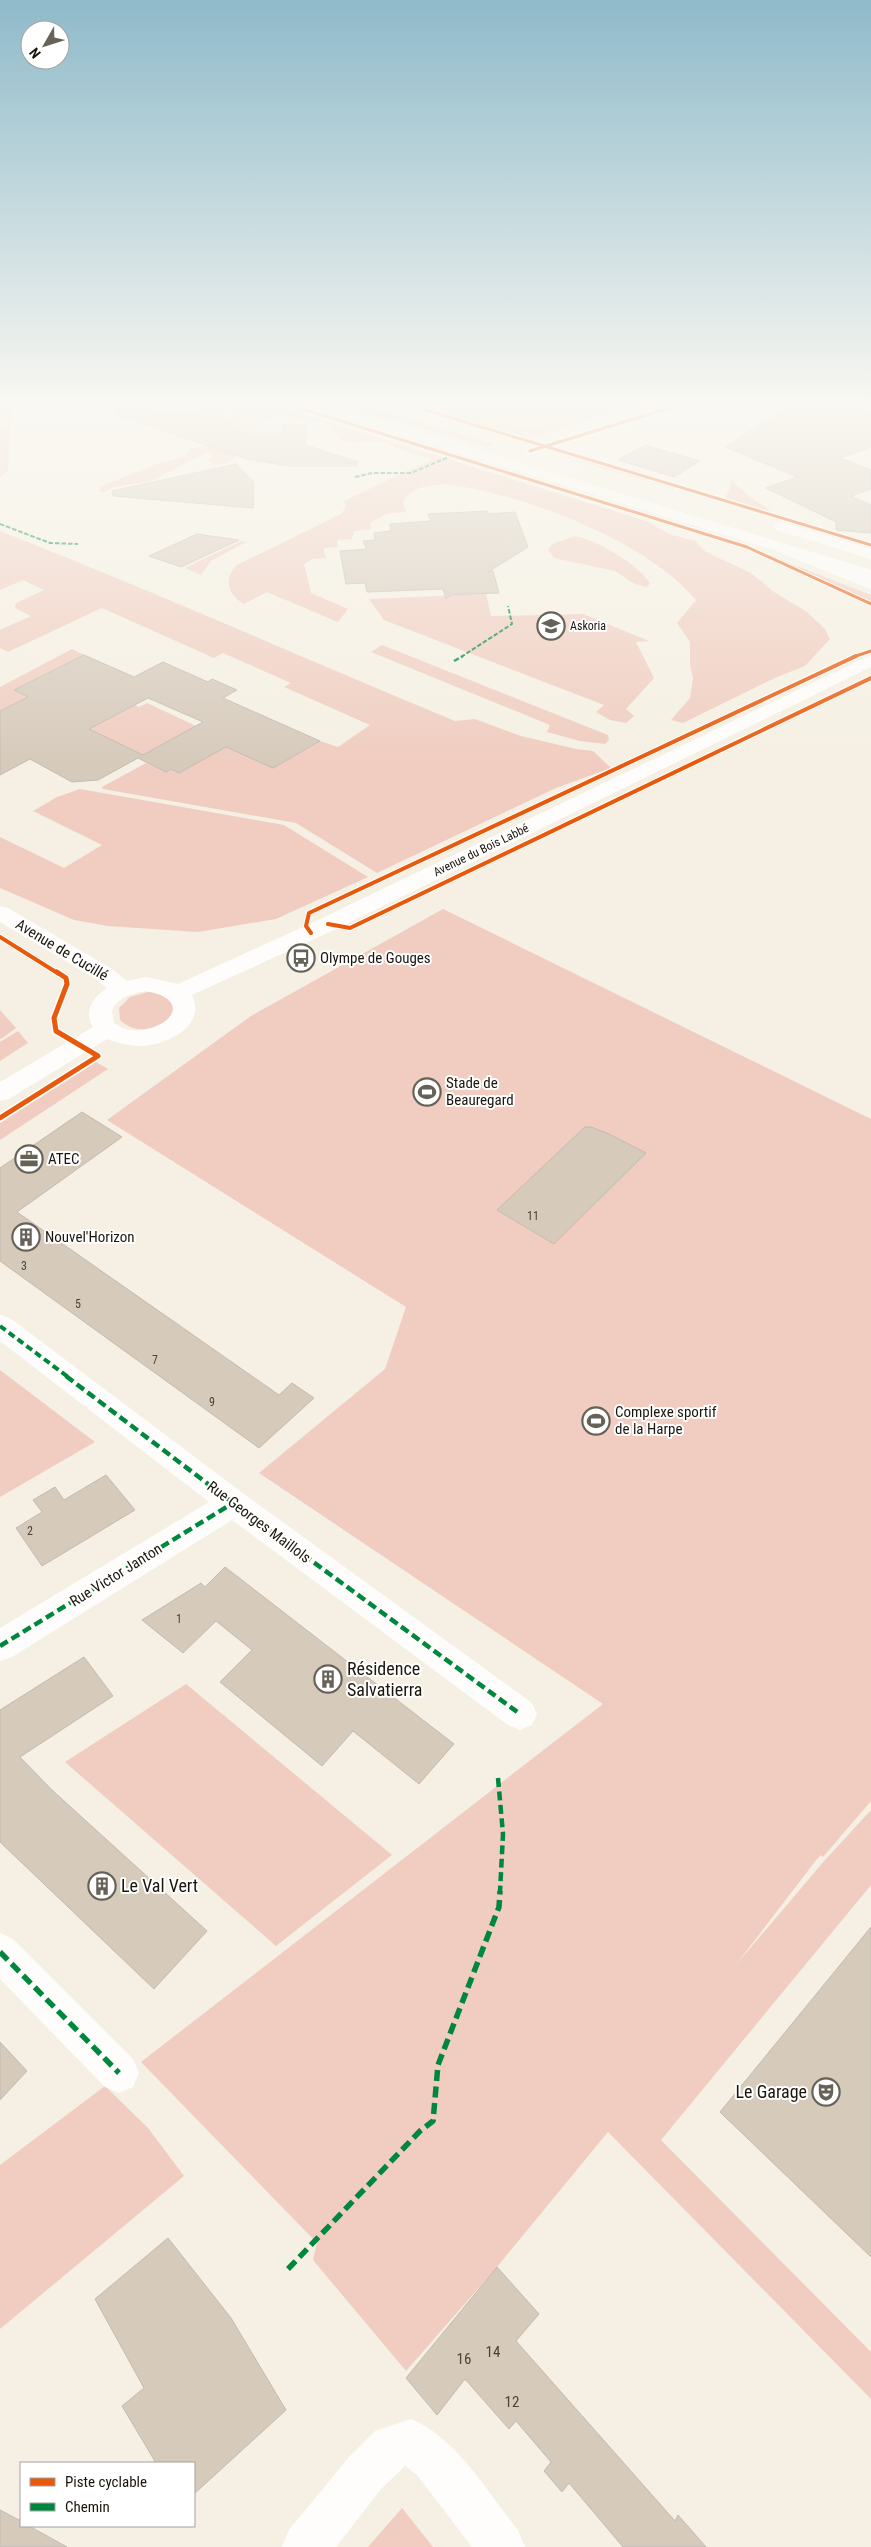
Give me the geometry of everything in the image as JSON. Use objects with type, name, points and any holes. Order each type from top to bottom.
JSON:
[{"type":"street","points":[[715,527],[871,575]]},
{"type":"street","points":[[781,527],[871,554]]},
{"type":"street","points":[[776,546],[842,560],[871,570]]},
{"type":"street","points":[[776,546],[871,584]]},
{"type":"street","name":"Avenue du Bois Labbé","points":[[782,702],[790,695],[871,654]]},
{"type":"street","name":"Avenue du Bois Labbé","points":[[178,993],[328,924],[782,702],[823,686],[871,660]]},
{"type":"street","name":"Avenue de Cucillé","points":[[0,913],[104,974],[122,989]]},
{"type":"street","points":[[158,985],[178,993],[184,1000],[186,1008],[184,1016],[168,1031],[142,1038],[129,1038],[107,1029],[101,1020],[101,1010],[105,1002],[122,989],[134,986],[158,985]]},
{"type":"street","points":[[0,1093],[107,1029]]},
{"type":"street","name":"Rue Georges Maillols","points":[[0,1326],[232,1503],[520,1714]]},
{"type":"street","name":"Rue Victor Janton","points":[[0,1646],[232,1503]]},
{"type":"street","points":[[0,1952],[119,2073]]},
{"type":"street","points":[[306,2547],[365,2473],[391,2447],[410,2442],[432,2458],[501,2547]]},
{"type":"shaded area","points":[[315,527],[371,527],[371,529],[354,531],[352,539],[337,540],[338,547],[323,548],[326,558],[312,559],[304,564],[311,593],[348,609],[338,622],[267,592],[244,604],[234,596],[229,586],[230,576],[237,565]]},
{"type":"shaded area","points":[[589,527],[656,527],[669,534],[695,541],[706,552],[751,573],[774,592],[807,612],[825,629],[830,639],[805,666],[777,677],[683,723],[671,720],[690,698],[693,678],[690,665],[690,642],[677,623],[696,600],[674,578],[647,558]]},
{"type":"shaded area","points":[[0,531],[455,721],[475,719],[521,736],[576,749],[593,751],[611,768],[556,788],[377,873],[296,823],[103,789],[102,787],[146,763],[166,772],[171,769],[179,773],[226,747],[273,768],[320,741],[338,747],[370,725],[284,687],[291,683],[223,653],[214,658],[102,608],[8,652],[0,648],[0,630],[31,616],[15,608],[16,603],[44,590],[23,580],[0,590]]},
{"type":"shaded area","points":[[575,536],[593,542],[617,554],[646,577],[650,584],[646,587],[633,583],[615,571],[554,558],[548,550],[552,544]]},
{"type":"shaded area","points":[[241,541],[246,542],[211,561],[201,575],[185,568]]},
{"type":"shaded area","points":[[766,554],[871,595],[871,601],[868,601]]},
{"type":"shaded area","points":[[486,594],[491,616],[583,614],[649,641],[636,642],[654,678],[626,709],[634,716],[626,723],[610,720],[596,712],[604,705],[384,620],[369,599]]},
{"type":"shaded area","points":[[382,645],[608,735],[609,740],[605,744],[580,741],[547,732],[550,725],[371,652]]},
{"type":"shaded area","points":[[72,649],[84,655],[15,690],[28,697],[25,698],[28,700],[0,712],[0,687]]},
{"type":"shaded area","points":[[147,703],[196,726],[155,761],[124,746],[120,747],[92,739],[79,721],[135,705],[139,707]]},
{"type":"shaded area","points":[[80,789],[284,825],[368,877],[276,919],[198,932],[108,926],[74,920],[0,888],[0,837],[64,868],[102,845],[33,811],[57,797]]},
{"type":"shaded area","name":"Complexe sportif de la Harpe","points":[[443,909],[871,1119],[871,1801],[823,1857],[821,1855],[817,1859],[735,1966],[825,1860],[871,1810],[871,1885],[661,2140],[871,2352],[871,2399],[608,2132],[497,2267],[406,2371],[313,2260],[317,2243],[141,2062],[603,1704],[259,1473],[385,1369],[406,1307],[107,1120],[251,1016]]},
{"type":"shaded area","points":[[148,992],[173,999],[175,1017],[147,1029],[134,1028],[120,1020],[119,1008],[130,997]]},
{"type":"shaded area","points":[[0,1010],[16,1028],[1,1039],[0,1038]]},
{"type":"shaded area","points":[[18,1031],[28,1043],[0,1061],[0,1042]]},
{"type":"shaded area","points":[[96,1062],[108,1069],[0,1140],[0,1123]]},
{"type":"shaded area","points":[[0,1370],[95,1442],[0,1497]]},
{"type":"shaded area","points":[[186,1684],[392,1855],[276,1946],[65,1762]]},
{"type":"shaded area","points":[[105,2086],[148,2128],[184,2176],[0,2329],[0,2165]]},
{"type":"shaded area","points":[[402,2508],[433,2547],[368,2547]]},
{"type":"building","points":[[390,527],[521,527],[528,547],[488,572],[493,571],[499,593],[451,595],[446,599],[443,589],[367,592],[365,583],[346,584],[340,551],[367,549],[363,541],[375,540],[374,533],[391,531]]},
{"type":"building","points":[[836,527],[871,527],[871,533],[836,530]]},
{"type":"building","points":[[197,534],[239,540],[181,567],[149,556]]},
{"type":"building","points":[[84,655],[134,677],[163,662],[208,682],[212,679],[237,690],[223,698],[320,741],[273,768],[226,747],[179,773],[171,769],[166,772],[138,758],[98,780],[72,782],[30,759],[0,775],[0,711],[28,697],[14,690]],"holes":[[[148,698],[203,722],[143,755],[89,729]]]},
{"type":"building","points":[[82,1112],[122,1137],[17,1212],[279,1395],[292,1383],[314,1398],[259,1448],[0,1261],[0,1168]]},
{"type":"building","points":[[585,1127],[591,1127],[609,1134],[646,1153],[554,1244],[497,1210]]},
{"type":"building","points":[[106,1475],[135,1510],[42,1566],[16,1528],[42,1512],[33,1500],[55,1487],[64,1500]]},
{"type":"building","name":"Résidence Salvatierra","points":[[225,1567],[454,1744],[419,1784],[353,1731],[322,1766],[220,1682],[252,1650],[216,1621],[183,1653],[142,1620],[201,1583],[205,1587]]},
{"type":"building","name":"Le Val Vert","points":[[84,1657],[113,1696],[20,1757],[52,1790],[207,1931],[154,1989],[0,1842],[0,1710]]},
{"type":"building","name":"Le Garage","points":[[871,1927],[871,2257],[720,2112]]},
{"type":"building","points":[[0,2042],[27,2071],[0,2100]]},
{"type":"building","points":[[168,2238],[231,2318],[286,2410],[195,2493],[195,2462],[155,2462],[122,2406],[144,2388],[95,2299]]},
{"type":"building","points":[[497,2267],[539,2314],[516,2341],[675,2521],[678,2515],[706,2547],[623,2547],[569,2483],[562,2492],[544,2471],[551,2462],[516,2421],[509,2429],[465,2379],[437,2415],[406,2378]]},
{"type":"building","points":[[0,2510],[20,2520],[20,2527],[31,2527],[67,2547],[0,2547]]},
{"type":"marked path","points":[[8,527],[50,543],[78,544]]},
{"type":"marked path","points":[[454,661],[512,624],[508,606]]},
{"type":"marked path","points":[[0,1326],[233,1503],[520,1714]]},
{"type":"marked path","points":[[0,1646],[233,1503]]},
{"type":"marked path","points":[[288,2269],[420,2131],[433,2121],[438,2065],[499,1907],[503,1834],[498,1778]]},
{"type":"marked path","points":[[0,1952],[119,2073]]},
{"type":"cycle path","points":[[682,527],[747,547],[871,604]]},
{"type":"cycle path","points":[[811,527],[871,545]]},
{"type":"cycle path","points":[[311,933],[306,926],[309,913],[859,654],[871,651]]},
{"type":"cycle path","points":[[328,924],[350,928],[871,678]]},
{"type":"cycle path","points":[[0,937],[66,978],[67,984],[54,1018],[56,1031],[98,1056],[0,1118]]},
{"type":"place","name":"Askoria","points":[[551,626]]},
{"type":"place","name":"Olympe de Gouges","points":[[301,958]]},
{"type":"place","name":"Stade de Beauregard","points":[[427,1092]]},
{"type":"place","name":"ATEC","points":[[29,1159]]},
{"type":"place","name":"Nouvel'Horizon","points":[[26,1237]]},
{"type":"place","name":"Complexe sportif de la Harpe","points":[[596,1421]]},
{"type":"place","name":"Résidence Salvatierra","points":[[328,1679]]},
{"type":"place","name":"Le Val Vert","points":[[102,1886]]},
{"type":"place","name":"Le Garage","points":[[826,2092]]}]
